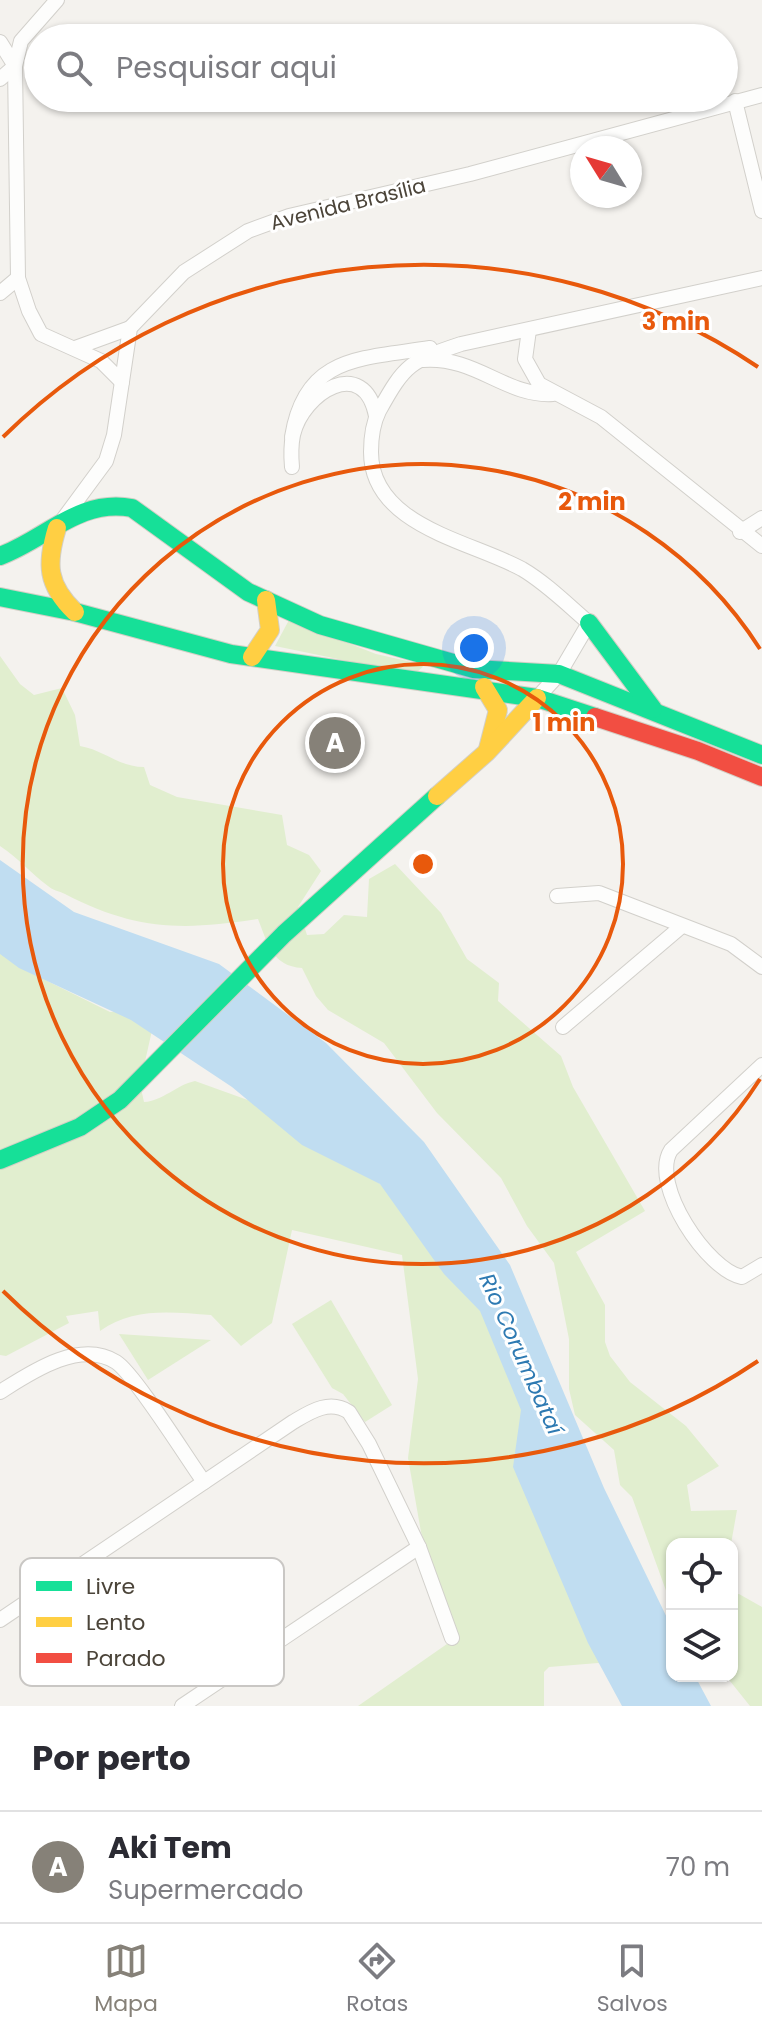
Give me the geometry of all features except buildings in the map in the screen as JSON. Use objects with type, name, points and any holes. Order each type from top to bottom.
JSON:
[{"type":"street","points":[[36,24],[57,0]]},
{"type":"street","points":[[24,38],[15,66],[18,278],[23,298],[41,334],[101,361],[122,382]]},
{"type":"street","points":[[0,42],[15,66]]},
{"type":"street","points":[[0,79],[15,66]]},
{"type":"street","name":"Avenida Brasília","points":[[738,100],[762,95]]},
{"type":"street","name":"Avenida Brasília","points":[[130,328],[184,272],[262,226],[289,216],[470,174],[695,112]]},
{"type":"street","points":[[738,112],[762,211]]},
{"type":"street","points":[[0,293],[18,278]]},
{"type":"street","points":[[292,467],[292,437],[303,396],[311,384],[337,366],[529,330],[762,278]]},
{"type":"street","points":[[75,348],[130,328],[114,435],[106,461],[57,528],[48,556],[47,573],[57,596],[75,612]]},
{"type":"street","points":[[529,330],[525,353],[528,369],[539,384],[601,417],[740,532],[762,546]]},
{"type":"street","points":[[461,344],[414,361],[397,379],[376,416],[371,445],[374,476],[395,508],[424,527],[479,548],[525,571],[589,623],[653,709]]},
{"type":"street","points":[[414,361],[467,364],[520,389],[553,394]]},
{"type":"street","points":[[292,437],[308,406],[334,384],[353,386],[368,395],[376,416]]},
{"type":"street","points":[[0,556],[57,528],[85,506],[115,502],[132,508],[213,569],[266,600],[342,633],[500,673],[559,674],[762,755]]},
{"type":"street","points":[[740,532],[762,518]]},
{"type":"street","points":[[0,597],[75,612],[231,654],[491,694],[537,698],[698,751],[762,777]]},
{"type":"street","points":[[252,657],[270,630],[266,600]]},
{"type":"street","points":[[0,1160],[80,1127],[120,1100],[168,1056],[284,934],[373,858],[487,752],[559,674],[589,623]]},
{"type":"street","points":[[445,660],[491,694],[498,710],[487,752]]},
{"type":"street","points":[[557,896],[599,893],[731,944],[762,967]]},
{"type":"street","points":[[563,1027],[682,926]]},
{"type":"street","points":[[762,1065],[671,1150],[664,1164],[668,1193],[723,1271],[742,1277],[762,1265]]},
{"type":"street","points":[[0,1392],[50,1363],[91,1355],[116,1362],[204,1482]]},
{"type":"street","points":[[92,1558],[313,1410],[343,1409],[356,1421],[369,1444],[419,1547],[452,1638]]},
{"type":"street","points":[[284,1638],[419,1547]]},
{"type":"street","points":[[0,1620],[20,1606]]},
{"type":"street","points":[[182,1706],[212,1686]]},
{"type":"green space","points":[[289,620],[376,654],[425,665],[418,671],[362,664],[275,646]]},
{"type":"green space","points":[[0,656],[20,684],[34,695],[62,688],[75,715],[80,746],[127,764],[144,767],[150,785],[177,797],[282,815],[287,845],[309,855],[321,871],[298,907],[307,935],[324,934],[344,915],[367,917],[369,879],[395,864],[441,913],[467,959],[499,983],[498,1001],[561,1056],[573,1087],[645,1211],[576,1252],[605,1305],[605,1342],[610,1356],[630,1382],[686,1426],[719,1466],[687,1485],[691,1511],[737,1510],[732,1538],[666,1538],[666,1590],[632,1497],[620,1485],[614,1450],[575,1415],[569,1389],[569,1339],[554,1263],[527,1226],[501,1178],[437,1113],[384,1043],[328,1010],[316,996],[302,968],[284,963],[272,952],[258,919],[182,926],[136,921],[114,915],[52,889],[0,846]]},
{"type":"green space","points":[[0,952],[23,969],[110,1012],[157,1008],[140,1084],[144,1102],[195,1081],[286,1114],[380,1184],[467,1261],[624,1670],[598,1663],[549,1667],[544,1672],[544,1706],[358,1706],[457,1637],[421,1532],[408,1458],[418,1379],[402,1255],[292,1230],[272,1323],[241,1346],[211,1315],[167,1312],[139,1315],[113,1323],[100,1331],[98,1311],[66,1316],[69,1323],[6,1356],[0,1355]]},
{"type":"green space","points":[[331,1300],[392,1405],[365,1422],[343,1394],[332,1388],[292,1324]]},
{"type":"green space","points":[[119,1334],[211,1340],[148,1380]]},
{"type":"green space","points":[[738,1594],[762,1607],[762,1706],[750,1706],[731,1682],[738,1682]]},
{"type":"water","name":"Rio Corumbataí","points":[[0,860],[74,912],[219,964],[326,1043],[424,1142],[510,1265],[604,1488],[666,1616],[666,1682],[698,1682],[711,1706],[622,1706],[588,1643],[513,1467],[521,1410],[480,1311],[444,1274],[380,1184],[302,1145],[232,1087],[131,1020],[19,968],[0,954]]},
{"type":"traffic: fast","points":[[0,556],[79,514],[113,506],[132,508],[248,592],[320,625],[474,669],[559,674],[762,755]]},
{"type":"traffic: fast","points":[[0,597],[75,612],[231,654],[537,698],[595,717]]},
{"type":"traffic: fast","points":[[589,623],[653,709]]},
{"type":"traffic: fast","points":[[0,1160],[80,1127],[120,1100],[284,934],[437,796]]},
{"type":"traffic: slow","points":[[57,528],[51,553],[51,573],[59,593],[75,612]]},
{"type":"traffic: slow","points":[[252,657],[270,630],[266,600]]},
{"type":"traffic: slow","points":[[484,687],[498,710],[488,749]]},
{"type":"traffic: slow","points":[[437,796],[487,752],[537,698]]},
{"type":"traffic: jam","points":[[595,717],[698,751],[762,777]]},
{"type":"place","name":"Aki Tem","points":[[335,743]]}]
